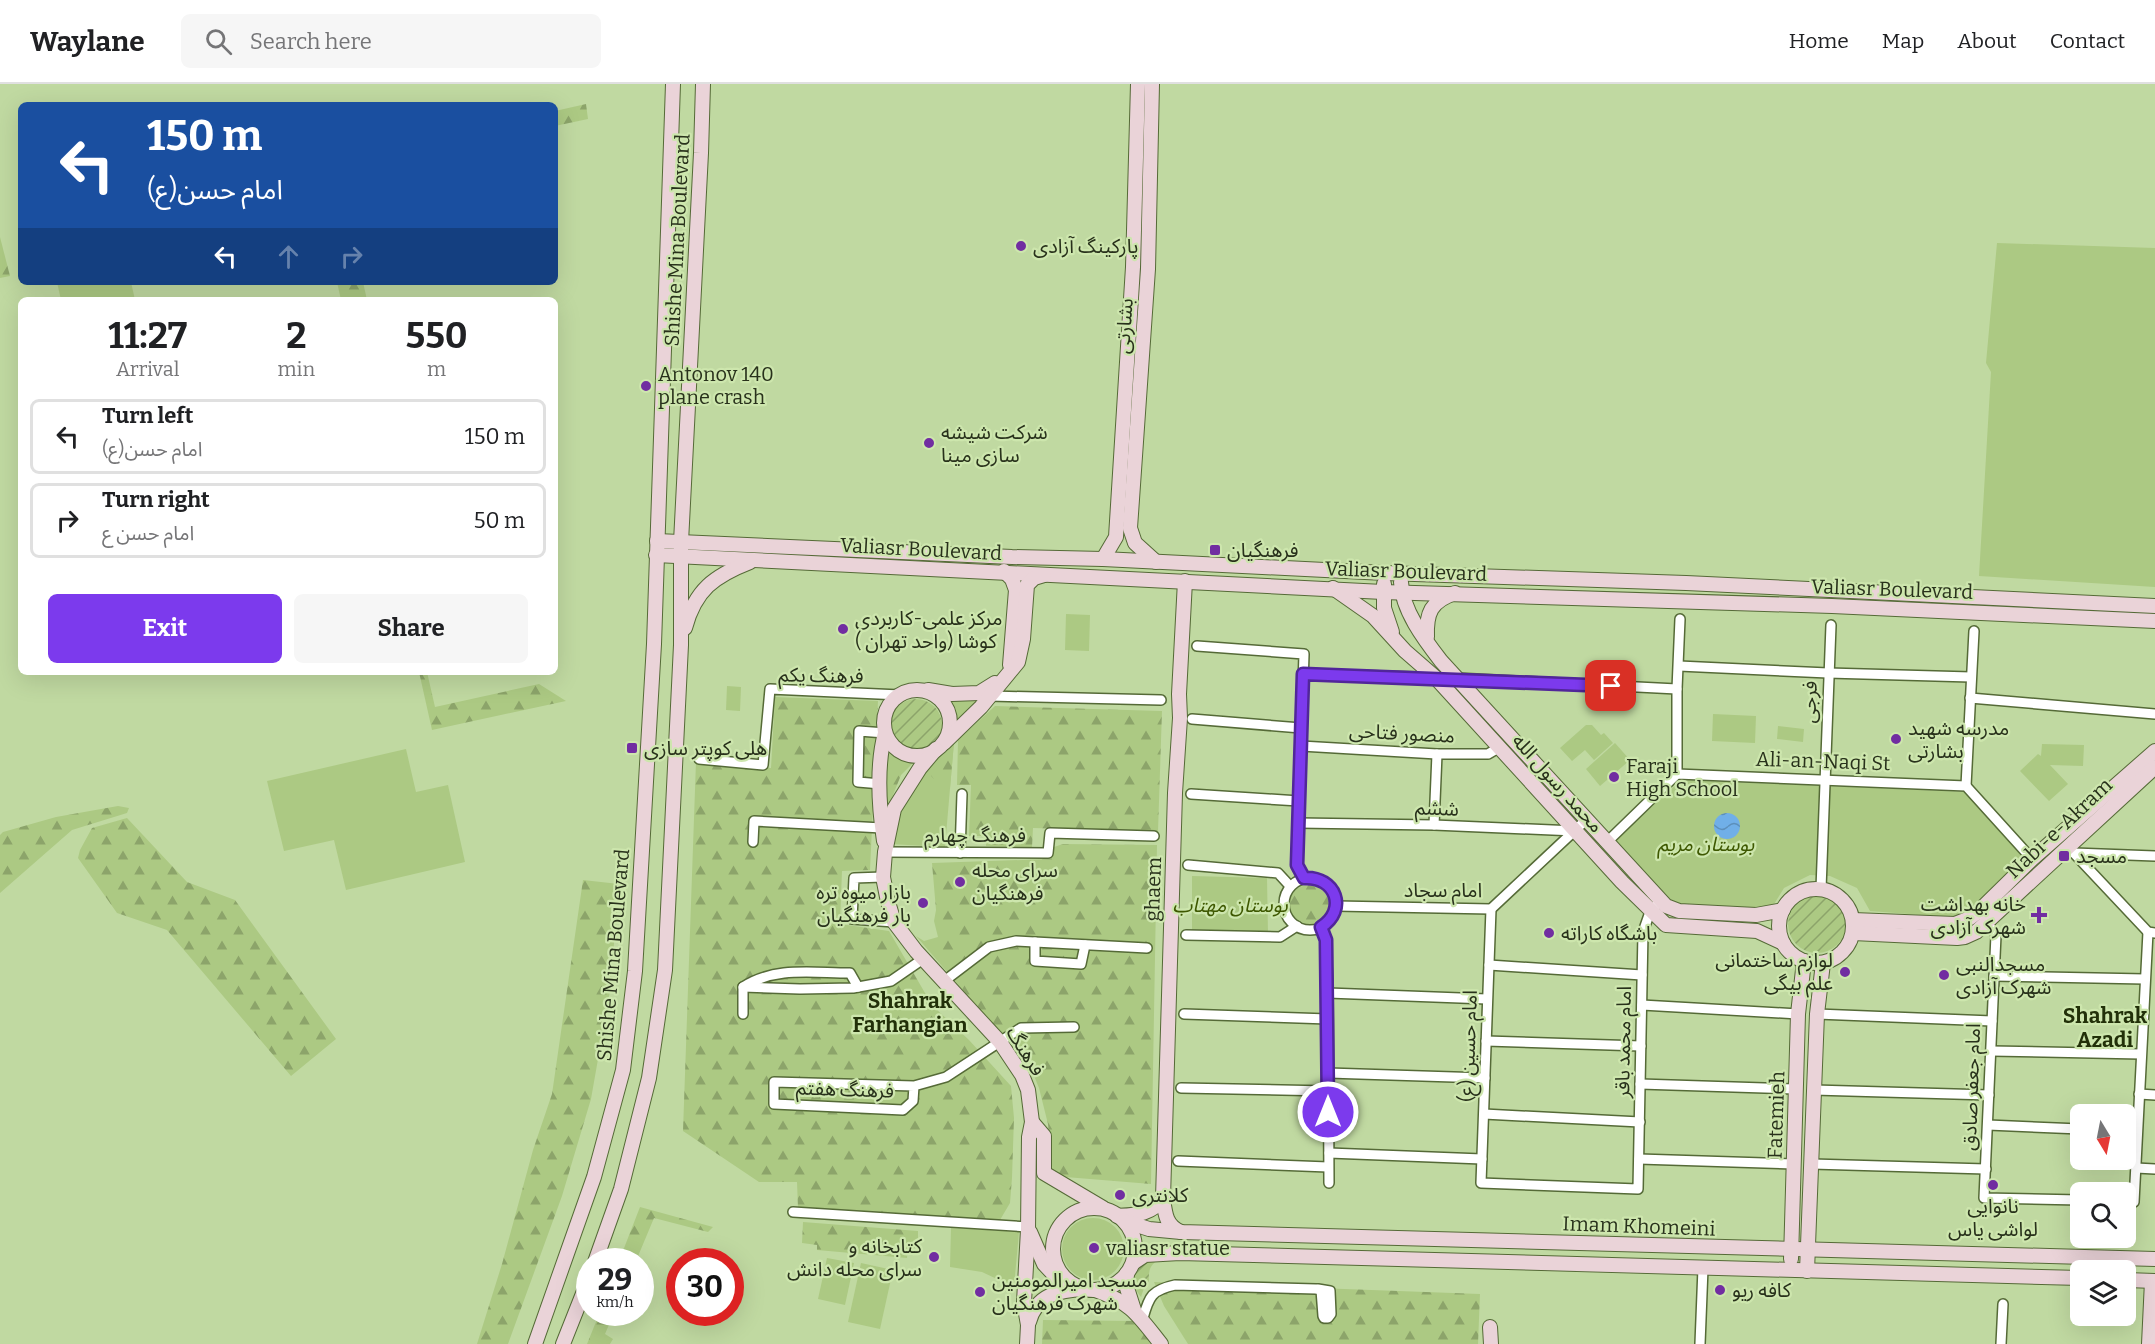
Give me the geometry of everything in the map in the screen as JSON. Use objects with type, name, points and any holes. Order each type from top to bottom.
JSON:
[{"type":"street","name":"Shishe Mina Boulevard","points":[[535,1344],[594,1177],[624,1062],[636,959],[650,725],[673,84]]},
{"type":"street","name":"Shishe Mina Boulevard","points":[[681,556],[703,84]]},
{"type":"street","name":"بشارتی","points":[[1102,559],[1116,537],[1133,267],[1138,84]]},
{"type":"street","name":"بشارتی","points":[[1152,84],[1148,268],[1131,528],[1135,543],[1156,562]]},
{"type":"street","points":[[1135,141],[1150,141]]},
{"type":"street","name":"Valiasr Boulevard","points":[[656,548],[681,542],[1385,573],[1686,583],[2155,606]]},
{"type":"street","name":"Valiasr Boulevard","points":[[656,548],[681,556],[1383,591],[1832,606],[2155,621]]},
{"type":"street","points":[[600,1248],[621,1190],[651,1067],[665,970],[681,645],[681,556]]},
{"type":"street","points":[[1004,556],[1008,564],[1003,572],[1009,574],[1021,591],[1034,578],[1052,574]]},
{"type":"street","points":[[1036,574],[1033,568],[1039,557]]},
{"type":"street","points":[[681,645],[685,625],[704,588],[716,578],[755,560]]},
{"type":"street","points":[[1385,573],[1383,591],[1386,619],[1405,651]]},
{"type":"street","points":[[1401,573],[1402,591],[1407,606],[1424,637],[1457,678],[1608,841],[1660,901],[1679,911],[1756,915],[1783,910]]},
{"type":"street","name":"ghaem","points":[[1181,1232],[1169,1224],[1163,1198],[1175,793],[1185,580]]},
{"type":"street","name":"محمد رسول الله","points":[[1332,588],[1373,616],[1405,651],[1436,678],[1650,912],[1666,925],[1757,931],[1783,943]]},
{"type":"street","name":"فرهنگ","points":[[1021,591],[1023,639],[1018,662],[981,707],[920,768],[894,809],[885,852],[883,877],[894,922],[943,982],[1000,1042],[1022,1075],[1028,1090],[1032,1122],[1029,1137],[1024,1302],[1028,1325],[1028,1344]]},
{"type":"street","points":[[1424,637],[1426,620],[1433,606],[1444,597],[1457,593]]},
{"type":"street","points":[[1608,841],[1677,774],[1680,619]]},
{"type":"street","name":"فرجی","points":[[1821,889],[1831,625]]},
{"type":"street","points":[[1405,651],[1402,635],[1406,630],[1413,629],[1424,637]]},
{"type":"street","points":[[1974,631],[1966,786],[2032,859]]},
{"type":"street","points":[[1197,646],[1304,654],[1297,865],[1304,878]]},
{"type":"street","points":[[1678,666],[1971,677]]},
{"type":"street","points":[[1303,674],[1457,678],[1677,689]]},
{"type":"street","points":[[900,695],[931,690],[952,694],[979,693],[1007,676]]},
{"type":"street","name":"فرهنگ یکم","points":[[699,759],[763,765],[770,688],[900,695]]},
{"type":"street","points":[[881,784],[858,782],[859,731],[885,733],[897,750],[917,756],[927,754],[940,746],[949,729],[946,708],[939,699],[930,693],[919,691]]},
{"type":"street","name":"فرهنگ","points":[[885,852],[882,828],[881,748],[885,733],[886,711],[900,695]]},
{"type":"street","points":[[990,696],[1161,700]]},
{"type":"street","points":[[1970,698],[2155,714]]},
{"type":"street","points":[[1192,719],[1301,728]]},
{"type":"street","name":"منصور فتاحی","points":[[1301,746],[1437,754],[1488,754],[1500,747]]},
{"type":"street","name":"Nabi-e-Akram","points":[[1853,926],[1957,938],[1976,932],[1983,917],[2032,859],[2155,751]]},
{"type":"street","points":[[1434,825],[1437,754]]},
{"type":"street","name":"Nabi-e-Akram","points":[[1983,917],[2071,850],[2148,780],[2155,767]]},
{"type":"street","name":"Ali-an-Naqi St","points":[[1677,774],[1825,778],[1966,786]]},
{"type":"street","points":[[960,853],[962,794]]},
{"type":"street","points":[[1191,794],[1299,801]]},
{"type":"street","name":"امام سجاد","points":[[1336,906],[1491,909],[1587,819]]},
{"type":"street","points":[[753,842],[754,820],[882,828]]},
{"type":"street","name":"ششم","points":[[1298,823],[1434,825],[1575,831]]},
{"type":"street","name":"فرهنگ چهارم","points":[[885,852],[1048,853],[1050,833],[1154,836]]},
{"type":"street","points":[[2071,850],[2155,856]]},
{"type":"street","points":[[2071,850],[2151,933],[2145,979],[2136,1168],[2155,1169]]},
{"type":"street","points":[[1188,865],[1278,873],[1290,886]]},
{"type":"street","points":[[883,877],[854,878],[852,919],[894,922]]},
{"type":"street","points":[[1312,877],[1327,884],[1332,890],[1336,906],[1331,919],[1313,930],[1297,926],[1291,921],[1284,908],[1286,892],[1290,886],[1304,878],[1312,877]]},
{"type":"street","points":[[1809,889],[1821,889],[1839,896],[1845,903],[1853,926],[1849,944],[1843,952],[1823,963],[1804,961],[1796,957],[1783,943],[1779,926],[1783,910],[1789,900],[1809,889]]},
{"type":"street","name":"امام محمد باقر","points":[[1638,1189],[1643,932],[1650,912],[1660,901]]},
{"type":"street","name":"امام حسین (ع)","points":[[1491,909],[1481,1183],[1638,1189]]},
{"type":"street","name":"امام جعفر صادق","points":[[1983,917],[1996,935],[1984,1198],[2070,1200]]},
{"type":"street","points":[[1186,935],[1280,937],[1297,926]]},
{"type":"street","points":[[1321,927],[1326,940],[1328,993],[1329,1183]]},
{"type":"street","points":[[943,982],[989,947],[1016,941],[1147,948]]},
{"type":"street","points":[[1035,942],[1035,961],[1081,964],[1085,945]]},
{"type":"street","points":[[743,987],[800,989],[858,987],[891,981],[923,959]]},
{"type":"street","name":"Fatemieh","points":[[1791,1270],[1798,1014],[1804,961]]},
{"type":"street","name":"Fatemieh","points":[[1807,1271],[1817,1014],[1823,963]]},
{"type":"street","points":[[1489,965],[1642,975]]},
{"type":"street","points":[[743,987],[758,977],[776,972],[850,974],[858,987]]},
{"type":"street","points":[[1994,976],[2145,979]]},
{"type":"street","points":[[743,987],[743,1014]]},
{"type":"street","points":[[1328,993],[1487,999]]},
{"type":"street","points":[[1642,1005],[1798,1014]]},
{"type":"street","points":[[1184,1014],[1328,1019]]},
{"type":"street","points":[[1817,1014],[1992,1022]]},
{"type":"street","points":[[2144,1016],[2155,1016]]},
{"type":"street","name":"فرهنگ هفتم","points":[[914,1086],[913,1101],[903,1110],[774,1104],[774,1082],[914,1086],[946,1077],[1022,1028],[1074,1027]]},
{"type":"street","points":[[1486,1041],[1641,1046]]},
{"type":"street","points":[[1991,1051],[2142,1054]]},
{"type":"street","points":[[624,1062],[651,1067]]},
{"type":"street","points":[[1328,1073],[1485,1078]]},
{"type":"street","points":[[1640,1084],[1796,1089]]},
{"type":"street","points":[[1181,1088],[1328,1091]]},
{"type":"street","points":[[1814,1089],[1989,1095]]},
{"type":"street","points":[[2139,1094],[2155,1095]]},
{"type":"street","points":[[1484,1114],[1640,1122]]},
{"type":"street","points":[[1032,1122],[1044,1136],[1044,1173]]},
{"type":"street","points":[[1988,1125],[2070,1129]]},
{"type":"street","points":[[1329,1153],[1482,1159]]},
{"type":"street","points":[[1639,1160],[1794,1164]]},
{"type":"street","points":[[1178,1161],[1328,1167]]},
{"type":"street","points":[[1812,1164],[1986,1169]]},
{"type":"street","points":[[1028,1174],[1036,1170],[1044,1173],[1117,1216],[1132,1234],[1134,1244],[1126,1285],[1139,1314],[1158,1342]]},
{"type":"street","points":[[1086,1289],[1061,1274],[1056,1266],[1053,1246],[1059,1227],[1074,1214],[1093,1209],[1117,1216],[1144,1213],[1159,1205],[1163,1198]]},
{"type":"street","points":[[793,1212],[1028,1227],[1048,1269],[1060,1281],[1119,1299],[1139,1314]]},
{"type":"street","name":"Imam Khomeini","points":[[1117,1216],[1149,1228],[1181,1232],[2155,1259]]},
{"type":"street","name":"Imam Khomeini","points":[[1130,1268],[1138,1258],[1155,1252],[2070,1278]]},
{"type":"street","points":[[1028,1325],[1034,1307],[1041,1301],[1061,1292],[1113,1286],[1130,1268]]},
{"type":"street","points":[[1700,1344],[1703,1268]]},
{"type":"street","points":[[2136,1280],[2154,1281],[2149,1344]]},
{"type":"street","points":[[1139,1314],[1154,1292],[1175,1285],[1318,1289],[1321,1290],[1323,1316]]},
{"type":"street","points":[[2001,1344],[2003,1304]]},
{"type":"street","points":[[563,1344],[576,1311]]},
{"type":"street","points":[[1490,1327],[1491,1344]]},
{"type":"green space","points":[[586,104],[588,119],[558,125],[558,110]]},
{"type":"green space","points":[[0,237],[10,276],[0,278]]},
{"type":"green space","points":[[1997,243],[2155,248],[2155,587],[1979,576],[1991,372],[1986,363]]},
{"type":"green space","points":[[58,285],[132,285],[134,297],[60,297]]},
{"type":"green space","points":[[338,285],[364,285],[366,297],[340,297]]},
{"type":"green space","points":[[1066,614],[1090,615],[1089,651],[1065,650]]},
{"type":"green space","points":[[420,675],[428,675],[435,707],[539,684],[566,701],[432,730]]},
{"type":"green space","points":[[727,686],[741,687],[740,711],[726,710]]},
{"type":"green space","points":[[987,694],[952,727],[954,716],[945,700],[976,698]]},
{"type":"green space","points":[[775,697],[878,701],[870,870],[842,871],[840,924],[889,931],[932,1005],[969,1040],[1011,1086],[1014,1118],[1010,1203],[1000,1220],[798,1208],[797,1182],[759,1182],[683,1131],[696,761],[771,768]]},
{"type":"green space","points":[[911,699],[921,699],[935,706],[942,725],[935,744],[921,751],[911,751],[901,747],[894,740],[890,730],[890,720],[894,710],[901,703]]},
{"type":"green space","points":[[995,706],[1162,711],[1158,832],[1033,828],[1032,847],[986,846],[986,836],[969,836],[971,785],[957,785],[958,740]]},
{"type":"green space","points":[[1713,714],[1756,716],[1755,743],[1712,741]]},
{"type":"green space","points":[[1586,725],[1592,725],[1601,735],[1604,733],[1613,743],[1594,760],[1585,750],[1572,761],[1560,748]]},
{"type":"green space","points":[[1778,726],[1804,729],[1803,742],[1777,739]]},
{"type":"green space","points":[[954,742],[945,847],[889,844],[899,810],[922,774]]},
{"type":"green space","points":[[954,742],[950,788],[941,787],[926,770]]},
{"type":"green space","points":[[1615,743],[1630,760],[1600,786],[1586,769]]},
{"type":"green space","points":[[886,744],[903,758],[916,760],[901,775],[883,820]]},
{"type":"green space","points":[[2042,744],[2084,745],[2083,766],[2050,765],[2068,784],[2049,801],[2020,771],[2038,754],[2041,756]]},
{"type":"green space","points":[[406,749],[416,792],[448,785],[465,862],[346,890],[334,840],[284,851],[267,781]]},
{"type":"green space","name":"بوستان مریم","points":[[1681,780],[1964,792],[2024,859],[1960,918],[1870,911],[1857,888],[1830,876],[1810,875],[1784,888],[1771,909],[1677,906],[1615,841]]},
{"type":"green space","points":[[118,806],[129,808],[127,813],[72,830],[0,893],[0,835],[3,832],[56,817]]},
{"type":"green space","points":[[127,818],[187,882],[235,900],[336,1039],[291,1076],[167,930],[117,913],[78,858],[92,828]]},
{"type":"green space","points":[[1063,844],[1157,845],[1151,1184],[1053,1176],[1048,1124],[1039,1088],[1028,1061],[993,1025],[916,936],[924,941],[938,937],[934,921],[936,910],[932,863],[1051,859],[1054,847]]},
{"type":"green space","name":"بوستان مهتاب","points":[[1192,876],[1267,878],[1268,934],[1192,932]]},
{"type":"green space","points":[[583,880],[619,884],[610,991],[591,1099],[562,1196],[508,1344],[477,1344],[502,1264],[533,1150],[552,1094]]},
{"type":"green space","points":[[1309,885],[1317,886],[1323,891],[1328,897],[1328,913],[1323,919],[1317,924],[1309,925],[1301,924],[1295,919],[1290,913],[1289,905],[1290,897],[1295,891],[1301,886]]},
{"type":"green space","points":[[1811,895],[1823,895],[1838,903],[1846,918],[1846,930],[1838,945],[1823,953],[1811,953],[1796,945],[1788,930],[1788,918],[1796,903]]},
{"type":"green space","points":[[640,1207],[713,1227],[708,1232],[654,1218],[641,1248],[624,1248]]},
{"type":"green space","points":[[1087,1218],[1099,1218],[1115,1227],[1122,1237],[1124,1249],[1122,1261],[1115,1271],[1099,1280],[1087,1280],[1076,1275],[1067,1266],[1062,1255],[1062,1243],[1067,1232],[1076,1223]]},
{"type":"green space","points":[[803,1222],[918,1231],[918,1248],[908,1247],[907,1258],[817,1250],[817,1245],[802,1243]]},
{"type":"green space","points":[[951,1228],[1019,1232],[1014,1287],[982,1272],[950,1267]]},
{"type":"green space","points":[[827,1258],[854,1263],[845,1305],[818,1299]]},
{"type":"green space","points":[[1161,1258],[1151,1267],[1149,1281],[1141,1297],[1133,1282],[1133,1276],[1146,1263]]},
{"type":"green space","points":[[861,1263],[893,1270],[880,1329],[848,1322]]},
{"type":"green space","points":[[1154,1282],[1480,1294],[1478,1344],[1188,1344],[1164,1306]]},
{"type":"green space","points":[[1043,1320],[1137,1321],[1150,1344],[1042,1344]]},
{"type":"green space","points":[[594,1326],[608,1326],[605,1334],[613,1339],[610,1344],[587,1344]]},
{"type":"water","points":[[1727,813],[1736,817],[1740,826],[1736,835],[1727,839],[1718,835],[1714,826],[1718,817]]},
{"type":"place","name":"پارکینگ آزادی","points":[[1021,246]]},
{"type":"place","name":"Antonov 140 plane crash","points":[[646,386]]},
{"type":"place","name":"شرکت شیشه سازی مینا","points":[[929,443]]},
{"type":"place","name":"فرهنگیان","points":[[1215,550]]},
{"type":"place","name":"مرکز علمی-کاربردی کوشا (واحد تهران )","points":[[843,629]]},
{"type":"place","name":"مدرسه شهید بشارتی","points":[[1896,739]]},
{"type":"place","name":"هلی کوپتر سازی","points":[[632,748]]},
{"type":"place","name":"Faraji High School","points":[[1614,777]]},
{"type":"place","name":"مسجد","points":[[2064,856]]},
{"type":"place","name":"سرای محله فرهنگیان","points":[[960,882]]},
{"type":"place","name":"بازار میوه تره بار فرهنگیان","points":[[923,903]]},
{"type":"place","name":"خانه بهداشت شهرک آزادی","points":[[2039,915]]},
{"type":"place","name":"باشگاه کاراته","points":[[1549,933]]},
{"type":"place","name":"لوازم ساختمانی علم بیگی","points":[[1845,972]]},
{"type":"place","name":"مسجدالنبی شهرک آزادی","points":[[1944,975]]},
{"type":"place","name":"نانوایی لواشی یاس","points":[[1993,1185]]},
{"type":"place","name":"کلانتری","points":[[1120,1195]]},
{"type":"place","name":"valiasr statue","points":[[1094,1248]]},
{"type":"place","name":"کتابخانه و سرای محله دانش","points":[[934,1257]]},
{"type":"place","name":"کافه ریو","points":[[1720,1290]]},
{"type":"place","name":"مسجد امیرالمومنین شهرک فرهنگیان","points":[[980,1292]]},
{"type":"district","name":"Shahrak Farhangian","points":[[910,1013]]},
{"type":"district","name":"Shahrak Azadi","points":[[2105,1028]]},
{"type":"route","points":[[1328,1112],[1326,940],[1321,927],[1331,919],[1336,906],[1332,890],[1327,884],[1320,879],[1304,878],[1297,865],[1303,674],[1457,678],[1611,686]]}]
